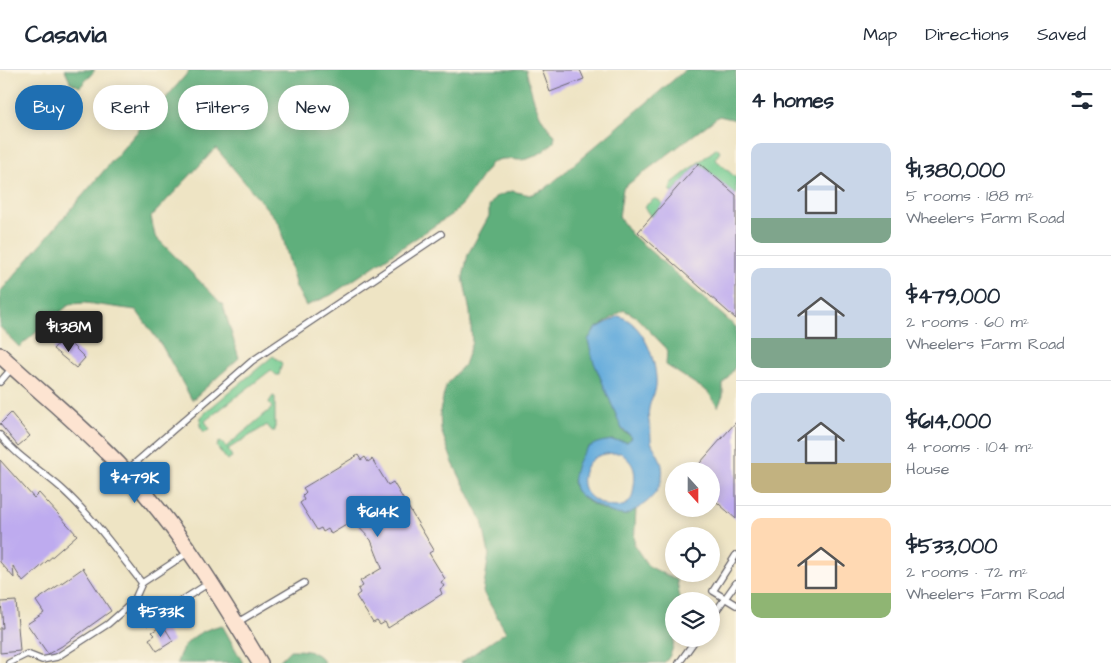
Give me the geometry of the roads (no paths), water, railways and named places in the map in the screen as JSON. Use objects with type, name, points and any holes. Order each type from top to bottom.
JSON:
[{"type":"main road","points":[[0,355],[65,412],[126,471],[210,582],[260,663]]},
{"type":"lane","points":[[126,471],[252,361],[441,234]]},
{"type":"lane","points":[[0,382],[13,366]]},
{"type":"lane","points":[[0,435],[11,449],[61,489],[94,523],[142,583]]},
{"type":"lane","points":[[9,663],[27,654],[42,660],[57,658],[108,624],[134,602],[142,583],[189,552]]},
{"type":"lane","points":[[736,555],[713,591],[736,605]]},
{"type":"lane","points":[[134,602],[148,622],[210,582]]},
{"type":"lane","points":[[236,623],[304,583]]},
{"type":"lane","points":[[720,606],[736,583]]},
{"type":"lane","points":[[679,663],[690,647]]},
{"type":"water","points":[[619,316],[628,320],[636,327],[648,345],[655,367],[656,387],[648,416],[651,442],[662,465],[662,478],[657,491],[648,501],[625,515],[607,510],[581,496],[577,492],[574,482],[578,461],[585,450],[598,443],[608,441],[627,442],[632,438],[622,429],[593,360],[588,340],[595,329]],"holes":[[[621,453],[633,467],[635,475],[633,494],[630,501],[626,505],[614,507],[602,504],[592,498],[585,490],[583,483],[585,469],[592,459],[602,455]]]}]
